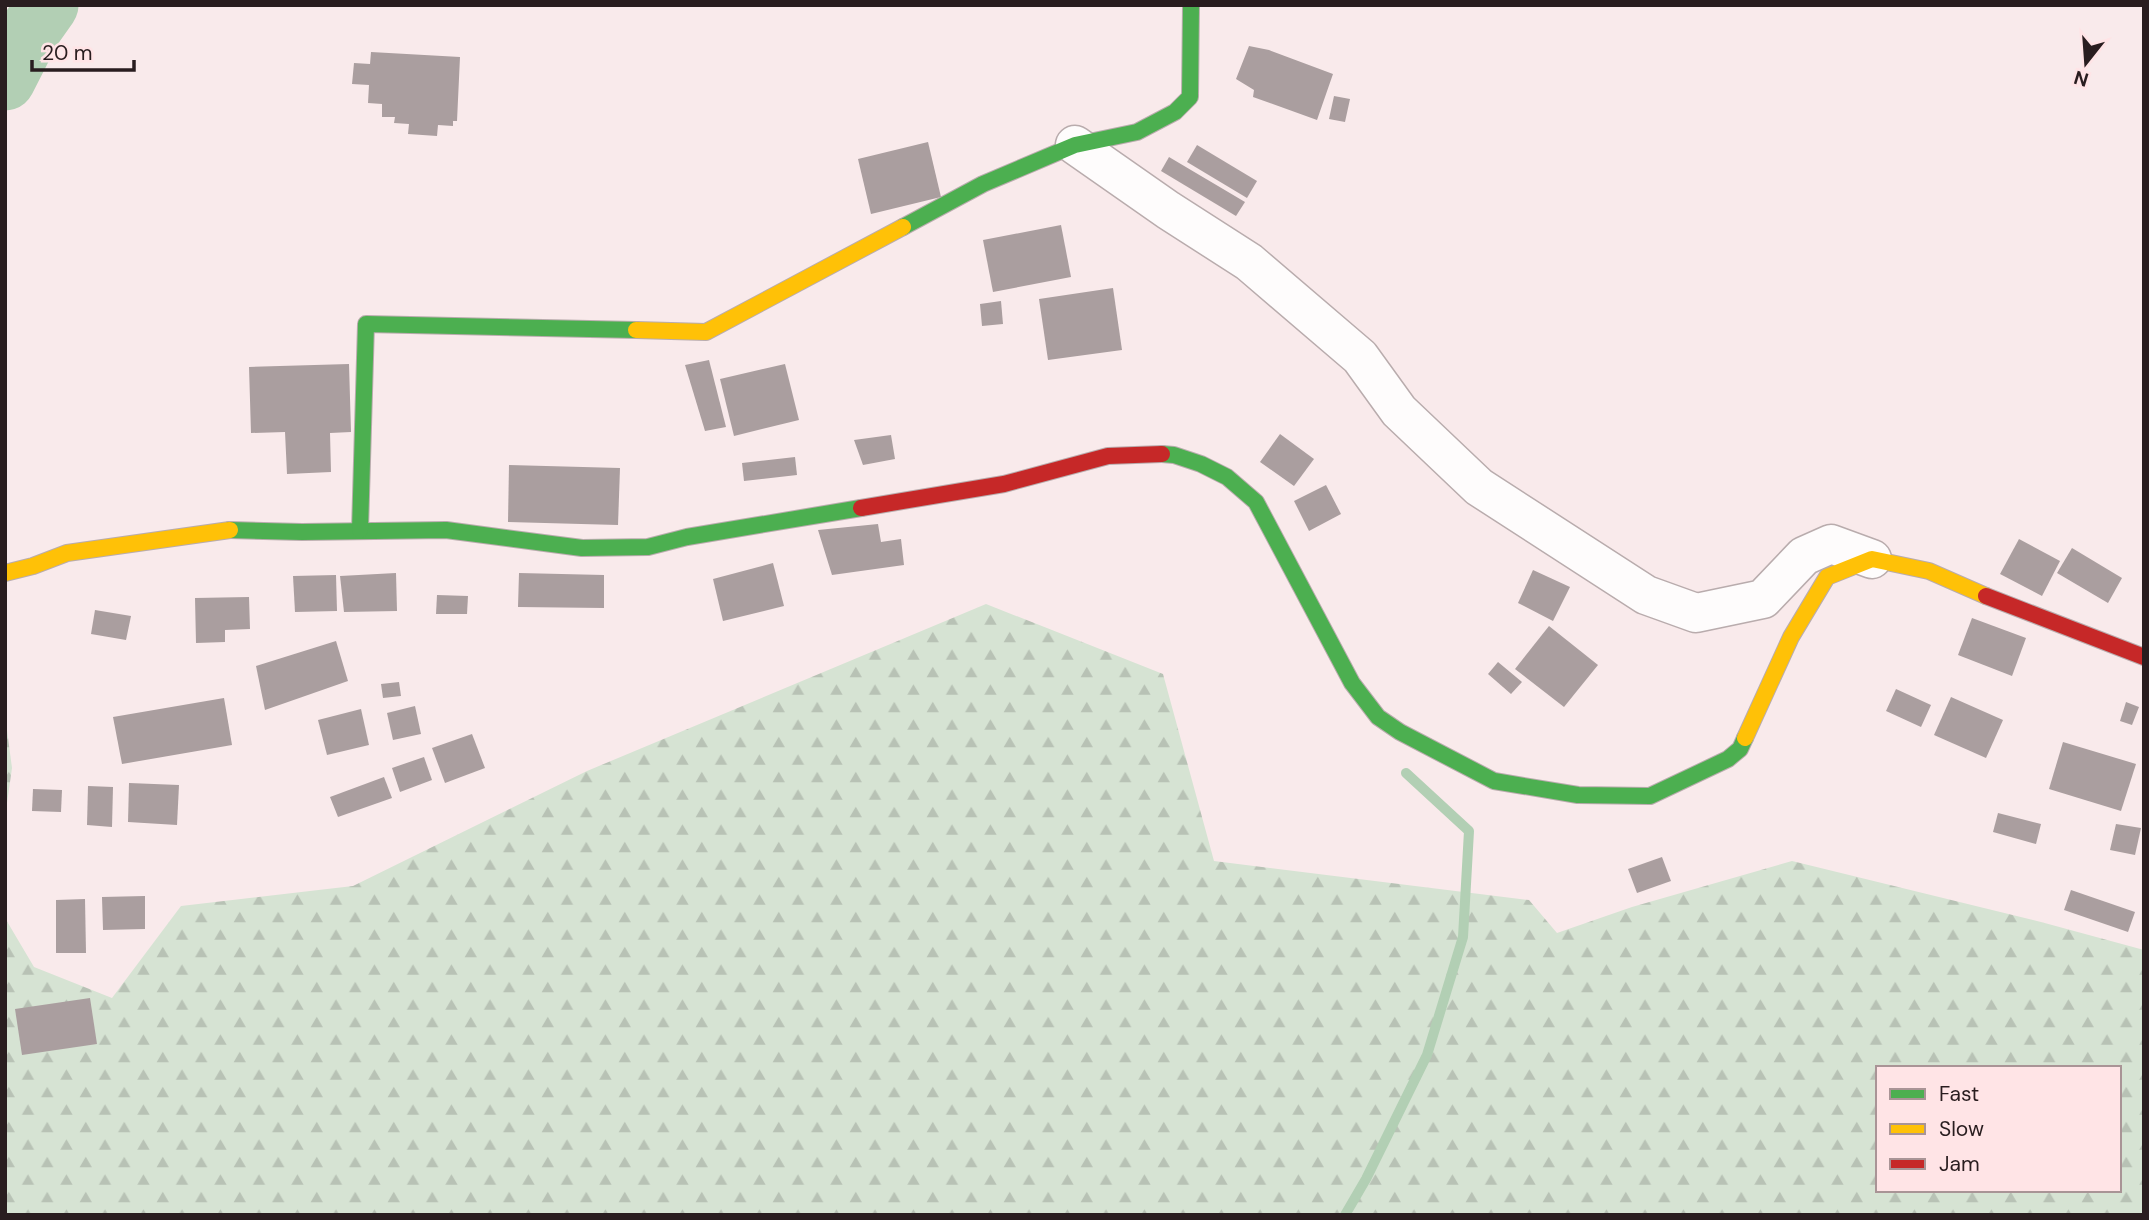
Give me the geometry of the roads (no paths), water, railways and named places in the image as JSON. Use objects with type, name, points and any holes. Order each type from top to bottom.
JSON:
[{"type":"street","points":[[360,530],[366,324],[706,332],[982,184],[1075,145],[1137,132],[1175,112],[1190,97],[1191,5]]},
{"type":"street","points":[[1075,145],[1259,270],[1360,357],[1399,411],[1479,487],[1646,595],[1696,613],[1763,599],[1804,556],[1831,544],[1872,559],[1929,571],[2010,607],[2144,657]]},
{"type":"street","points":[[5,573],[67,553],[231,530],[446,530],[582,548],[648,547],[687,537],[1004,484],[1108,456],[1149,453],[1174,455],[1227,477],[1256,502],[1352,682],[1378,717],[1400,732],[1494,781],[1578,795],[1650,796],[1728,759],[1740,748],[1791,637],[1826,577],[1872,559]]},
{"type":"waterway","points":[[5,80],[31,29],[48,5]]},
{"type":"waterway","points":[[1345,1215],[1366,1179],[1427,1055],[1463,937],[1469,831],[1406,773]]}]
